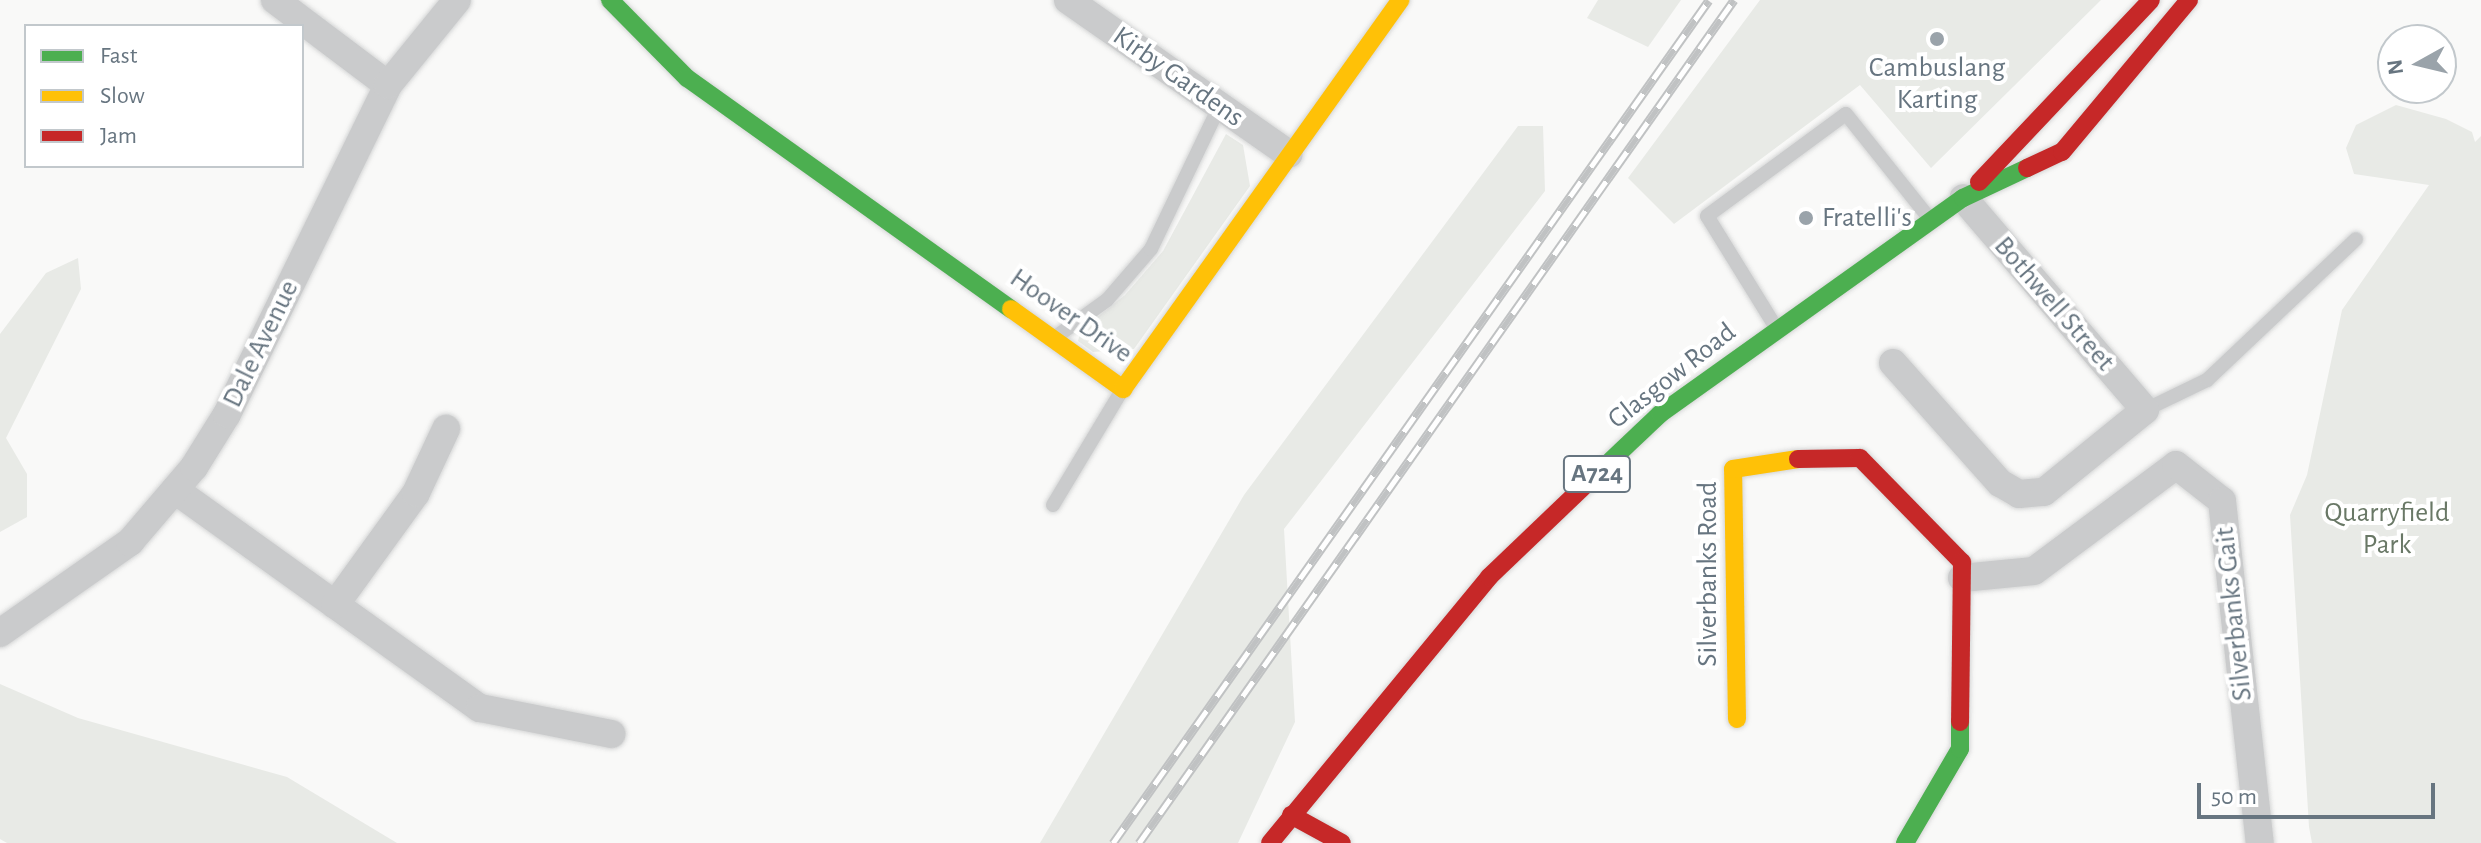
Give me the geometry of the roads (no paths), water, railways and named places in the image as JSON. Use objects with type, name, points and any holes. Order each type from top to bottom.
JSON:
[{"type":"street","points":[[275,0],[388,85]]},
{"type":"street","name":"Dale Avenue","points":[[0,633],[130,542],[175,490],[227,414],[388,85],[457,0]]},
{"type":"street","name":"Hoover Drive","points":[[610,0],[687,78],[1123,389],[1400,0]]},
{"type":"street","name":"Kirby Gardens","points":[[1068,0],[1289,154]]},
{"type":"street","name":"Glasgow Road","points":[[1291,815],[1489,577],[1660,414],[1963,198],[2151,0]]},
{"type":"street","name":"Glasgow Road","points":[[1963,198],[2062,152],[2189,0]]},
{"type":"street","name":"Bothwell Street","points":[[1963,198],[2145,410]]},
{"type":"street","points":[[1893,363],[2000,483],[2019,494],[2044,492],[2145,410]]},
{"type":"street","points":[[335,605],[416,493],[446,429]]},
{"type":"street","name":"Silverbanks Road","points":[[1737,719],[1733,469],[1772,459],[1860,458],[1962,562],[1960,749],[1905,843]]},
{"type":"street","name":"Silverbanks Gait","points":[[1962,578],[2034,571],[2176,465],[2222,501],[2260,843]]},
{"type":"street","points":[[175,490],[480,708],[611,734]]},
{"type":"street","points":[[1291,815],[1342,843]]},
{"type":"street","name":"A724","points":[[1270,843],[1291,815]]},
{"type":"lane","points":[[1053,338],[1107,300],[1151,249],[1219,107]]},
{"type":"lane","points":[[1778,330],[1707,216],[1846,114],[1931,221]]},
{"type":"lane","points":[[2145,410],[2207,380],[2356,239]]},
{"type":"lane","points":[[1053,505],[1123,389]]},
{"type":"railway","points":[[1113,843],[1709,0]]},
{"type":"railway","points":[[1139,843],[1734,0]]},
{"type":"place","name":"Cambuslang Karting","points":[[1937,39]]},
{"type":"place","name":"Fratelli's","points":[[1806,218]]},
{"type":"park label","name":"Quarryfield Park","points":[[2387,529]]}]
